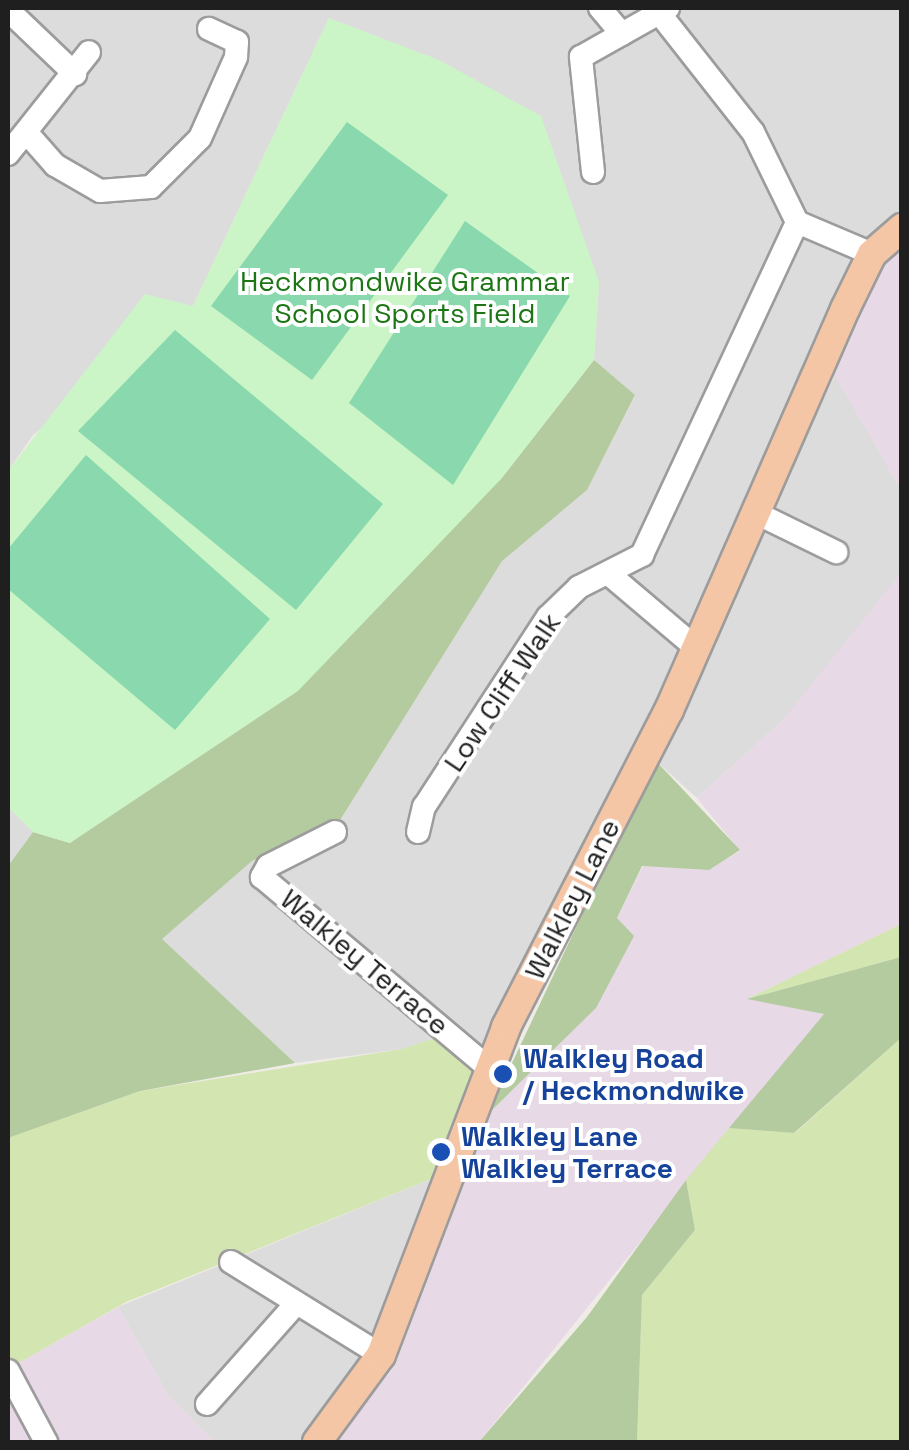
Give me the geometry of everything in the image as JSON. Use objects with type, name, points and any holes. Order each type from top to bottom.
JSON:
[{"type":"main road","points":[[872,254],[902,228]]},
{"type":"main road","name":"Walkley Lane","points":[[317,1442],[381,1355],[488,1071],[760,515],[826,353],[872,254]]},
{"type":"street","points":[[600,8],[622,34]]},
{"type":"street","points":[[8,10],[75,74]]},
{"type":"street","points":[[593,172],[581,58],[664,11],[753,132],[796,222],[872,254]]},
{"type":"street","points":[[26,132],[55,165],[100,191],[151,187],[200,138],[242,43],[209,29]]},
{"type":"street","points":[[8,154],[90,52]]},
{"type":"street","name":"Low Cliff Walk","points":[[418,832],[424,807],[548,616],[579,586],[610,575],[642,555],[796,222]]},
{"type":"street","points":[[760,515],[836,552]]},
{"type":"street","points":[[610,575],[696,648]]},
{"type":"street","name":"Walkley Terrace","points":[[334,832],[268,866],[262,877],[488,1071]]},
{"type":"street","points":[[231,1262],[381,1355]]},
{"type":"street","points":[[207,1404],[295,1305]]},
{"type":"street","points":[[8,1371],[46,1442]]},
{"type":"shaded area","points":[[8,8],[901,8],[901,228],[489,1068],[450,1033],[402,1049],[295,1063],[161,939],[252,861],[337,825],[502,560],[587,490],[635,396],[594,360],[599,282],[329,18],[193,306],[33,435],[8,471]]},
{"type":"shaded area","points":[[901,228],[901,489],[835,376],[817,374]]},
{"type":"shaded area","points":[[835,375],[901,489],[901,573],[794,710],[697,798],[655,760]]},
{"type":"shaded area","points":[[901,573],[901,924],[749,998],[824,1014],[479,1442],[334,1442],[395,1366],[488,1114],[596,1008],[617,918],[643,866],[708,870],[740,851],[697,798],[782,721]]},
{"type":"shaded area","points":[[8,807],[33,832],[8,866]]},
{"type":"shaded area","points":[[448,1172],[381,1355],[315,1442],[214,1442],[168,1395],[118,1307]]},
{"type":"shaded area","points":[[118,1307],[168,1395],[214,1442],[8,1442],[8,1369]]},
{"type":"green space","name":"Heckmondwike Grammar School Sports Field","points":[[329,18],[439,60],[541,116],[599,282],[594,360],[501,479],[298,691],[70,843],[33,832],[8,807],[8,471],[145,294],[193,306]]},
{"type":"green space","points":[[347,122],[448,195],[312,380],[211,306]]},
{"type":"green space","points":[[465,221],[570,296],[453,485],[349,403]]},
{"type":"green space","points":[[175,330],[383,504],[296,610],[78,431]]},
{"type":"green space","points":[[594,360],[635,395],[587,490],[502,561],[337,825],[252,861],[162,939],[295,1063],[140,1091],[8,1138],[8,866],[33,832],[70,843],[501,479]]},
{"type":"green space","points":[[86,455],[270,619],[175,730],[8,589],[8,549]]},
{"type":"green space","points":[[655,760],[740,850],[709,870],[642,866],[617,918],[634,936],[596,1008],[488,1114]]},
{"type":"green space","points":[[901,924],[901,957],[747,999]]},
{"type":"green space","points":[[901,957],[901,1038],[794,1133],[729,1128],[824,1014],[747,999]]},
{"type":"green space","points":[[450,1033],[489,1068],[448,1172],[126,1302],[8,1369],[8,1138],[140,1091],[402,1049]]},
{"type":"green space","points":[[901,1038],[901,1442],[637,1442],[642,1295],[695,1230],[686,1180],[729,1128],[795,1133]]},
{"type":"green space","points":[[686,1180],[695,1230],[642,1295],[637,1442],[479,1442],[587,1317]]},
{"type":"place","name":"Walkley Road / Heckmondwike","points":[[503,1074]]},
{"type":"place","name":"Walkley Lane Walkley Terrace","points":[[441,1152]]}]
